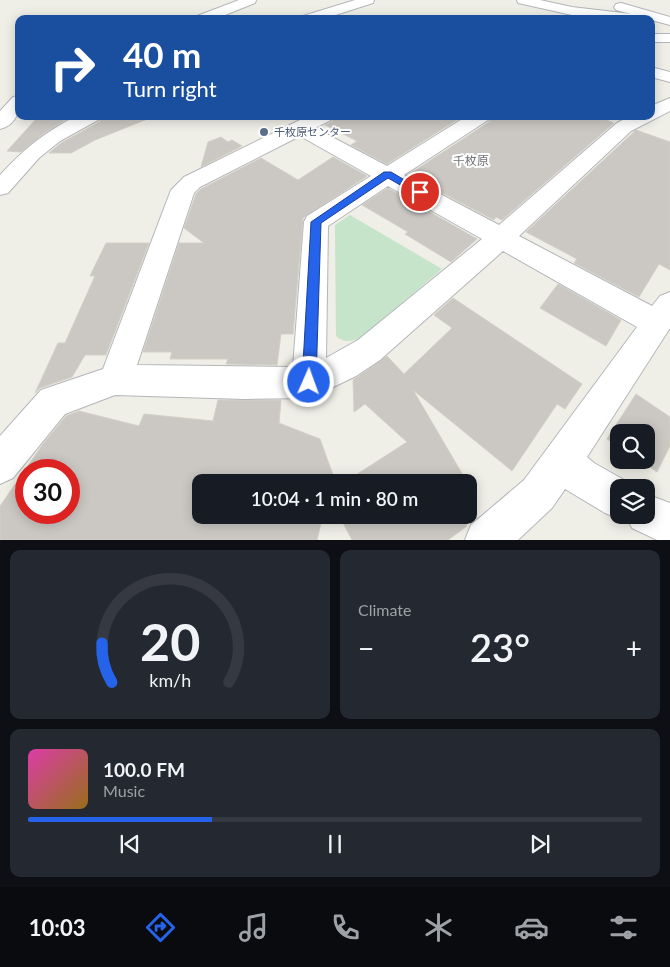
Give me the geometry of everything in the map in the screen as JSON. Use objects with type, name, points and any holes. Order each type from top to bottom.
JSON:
[{"type":"street","points":[[212,15],[250,0]]},
{"type":"street","points":[[321,15],[368,0]]},
{"type":"street","points":[[523,0],[572,11],[605,15]]},
{"type":"street","points":[[596,0],[646,15]]},
{"type":"street","points":[[655,18],[670,22],[655,20]]},
{"type":"street","points":[[655,38],[670,38]]},
{"type":"street","points":[[655,73],[669,76]]},
{"type":"street","points":[[655,112],[670,104]]},
{"type":"street","points":[[0,123],[15,106]]},
{"type":"street","points":[[0,188],[32,154],[53,137],[84,120]]},
{"type":"street","points":[[115,380],[183,190],[192,182],[316,120]]},
{"type":"street","points":[[309,382],[316,222],[387,174],[475,120]]},
{"type":"street","points":[[0,465],[53,402],[115,380],[245,383],[309,382],[344,366],[369,350],[502,237],[624,127],[638,120]]},
{"type":"street","points":[[300,128],[502,237],[664,314],[538,494],[486,540]]},
{"type":"street","points":[[562,461],[580,477],[610,493]]},
{"type":"street","points":[[655,518],[670,524]]},
{"type":"green space","points":[[350,215],[442,269],[359,339],[347,341],[341,340],[336,336],[335,225]]},
{"type":"building","points":[[35,120],[65,120],[43,134],[21,152],[7,151]]},
{"type":"building","points":[[100,120],[145,120],[95,140],[71,153],[49,153],[61,143]]},
{"type":"building","points":[[333,120],[457,120],[387,164],[351,145],[357,141],[325,125]]},
{"type":"building","points":[[490,120],[606,120],[614,123],[502,220],[496,217],[494,220],[408,175]]},
{"type":"building","points":[[636,130],[670,142],[670,270],[659,264],[639,297],[574,263],[577,259],[526,232]]},
{"type":"building","points":[[221,137],[228,142],[232,140],[242,146],[201,167],[208,142]]},
{"type":"building","points":[[333,157],[367,176],[303,218],[293,334],[281,334],[277,365],[226,364],[228,359],[170,359],[172,352],[143,352],[179,243],[204,243],[184,228],[196,194],[201,189],[261,158],[298,180]]},
{"type":"building","points":[[388,188],[477,239],[451,262],[405,234],[408,232],[362,205]]},
{"type":"building","points":[[106,243],[149,243],[106,355],[85,355],[72,377],[40,388],[35,393],[58,343],[65,343],[95,276],[90,276]]},
{"type":"building","points":[[558,284],[621,320],[606,346],[540,308]]},
{"type":"building","points":[[453,298],[582,384],[565,409],[557,404],[512,471],[413,390],[462,474],[357,474],[407,442],[365,404],[354,412],[353,380],[387,356],[404,374],[452,328],[434,315]]},
{"type":"building","points":[[636,394],[670,417],[670,446],[657,472],[653,469],[655,469],[655,424],[617,424]]},
{"type":"building","points":[[218,400],[281,400],[279,423],[320,439],[333,474],[192,474],[192,524],[321,524],[317,540],[0,540],[0,506],[15,484],[15,524],[80,524],[80,459],[33,459],[66,416],[79,411],[139,426],[144,414],[213,421]]},
{"type":"building","points":[[344,524],[466,524],[467,526],[448,540],[352,540]]},
{"type":"place","name":"千枚原センター","points":[[264,132]]},
{"type":"district","name":"千枚原","points":[[471,161]]},
{"type":"route","points":[[309,382],[316,222],[387,174],[420,192]]}]
